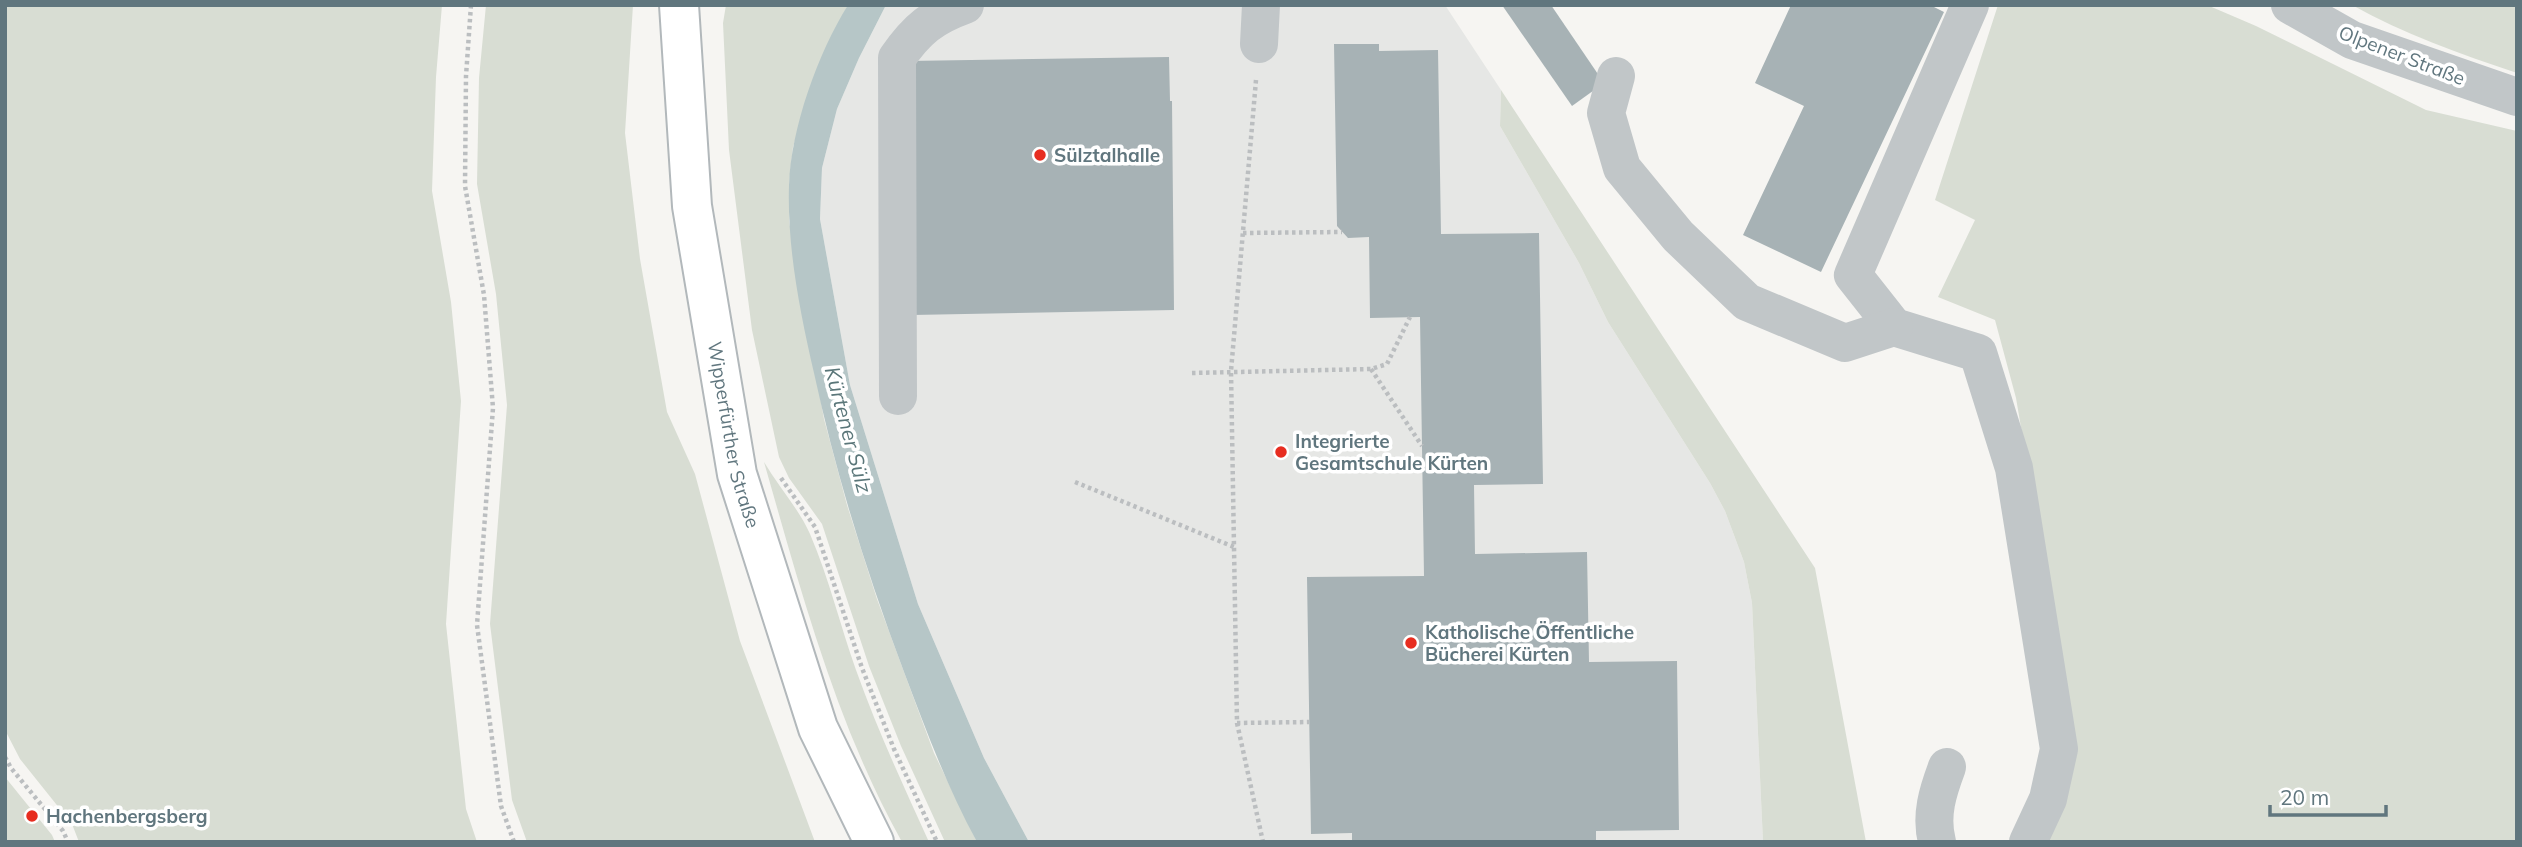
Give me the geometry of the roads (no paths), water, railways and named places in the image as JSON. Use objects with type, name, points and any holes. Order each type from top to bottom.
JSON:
[{"type":"main road","name":"Wipperfürther Straße","points":[[679,5],[692,206],[737,474],[818,728],[874,842]]},
{"type":"street","points":[[898,396],[897,58],[908,42],[934,18],[965,5]]},
{"type":"street","points":[[1259,44],[1261,5]]},
{"type":"street","points":[[1970,5],[1853,275],[1894,327],[1978,353],[2014,468],[2059,749],[2048,799],[2028,842]]},
{"type":"street","name":"Olpener Straße","points":[[2290,5],[2352,40],[2517,97]]},
{"type":"street","points":[[1616,76],[1606,113],[1622,168],[1678,236],[1747,302],[1845,343],[1894,327]]},
{"type":"street","points":[[1937,842],[1934,832],[1936,796],[1947,766]]},
{"type":"water","name":"Kürtener Sülz","points":[[848,5],[886,5],[837,109],[822,168],[820,219],[850,385],[918,604],[984,758],[1029,842],[977,842],[947,779],[904,672],[865,561],[842,487],[809,350],[792,256],[789,209],[791,163],[808,92],[826,45]]},
{"type":"place","name":"Sülztalhalle","points":[[1040,155]]},
{"type":"place","name":"Integrierte Gesamtschule Kürten","points":[[1281,452]]},
{"type":"place","name":"Katholische Öffentliche Bücherei Kürten","points":[[1411,643]]},
{"type":"place","name":"Hachenbergsberg","points":[[32,816]]}]
